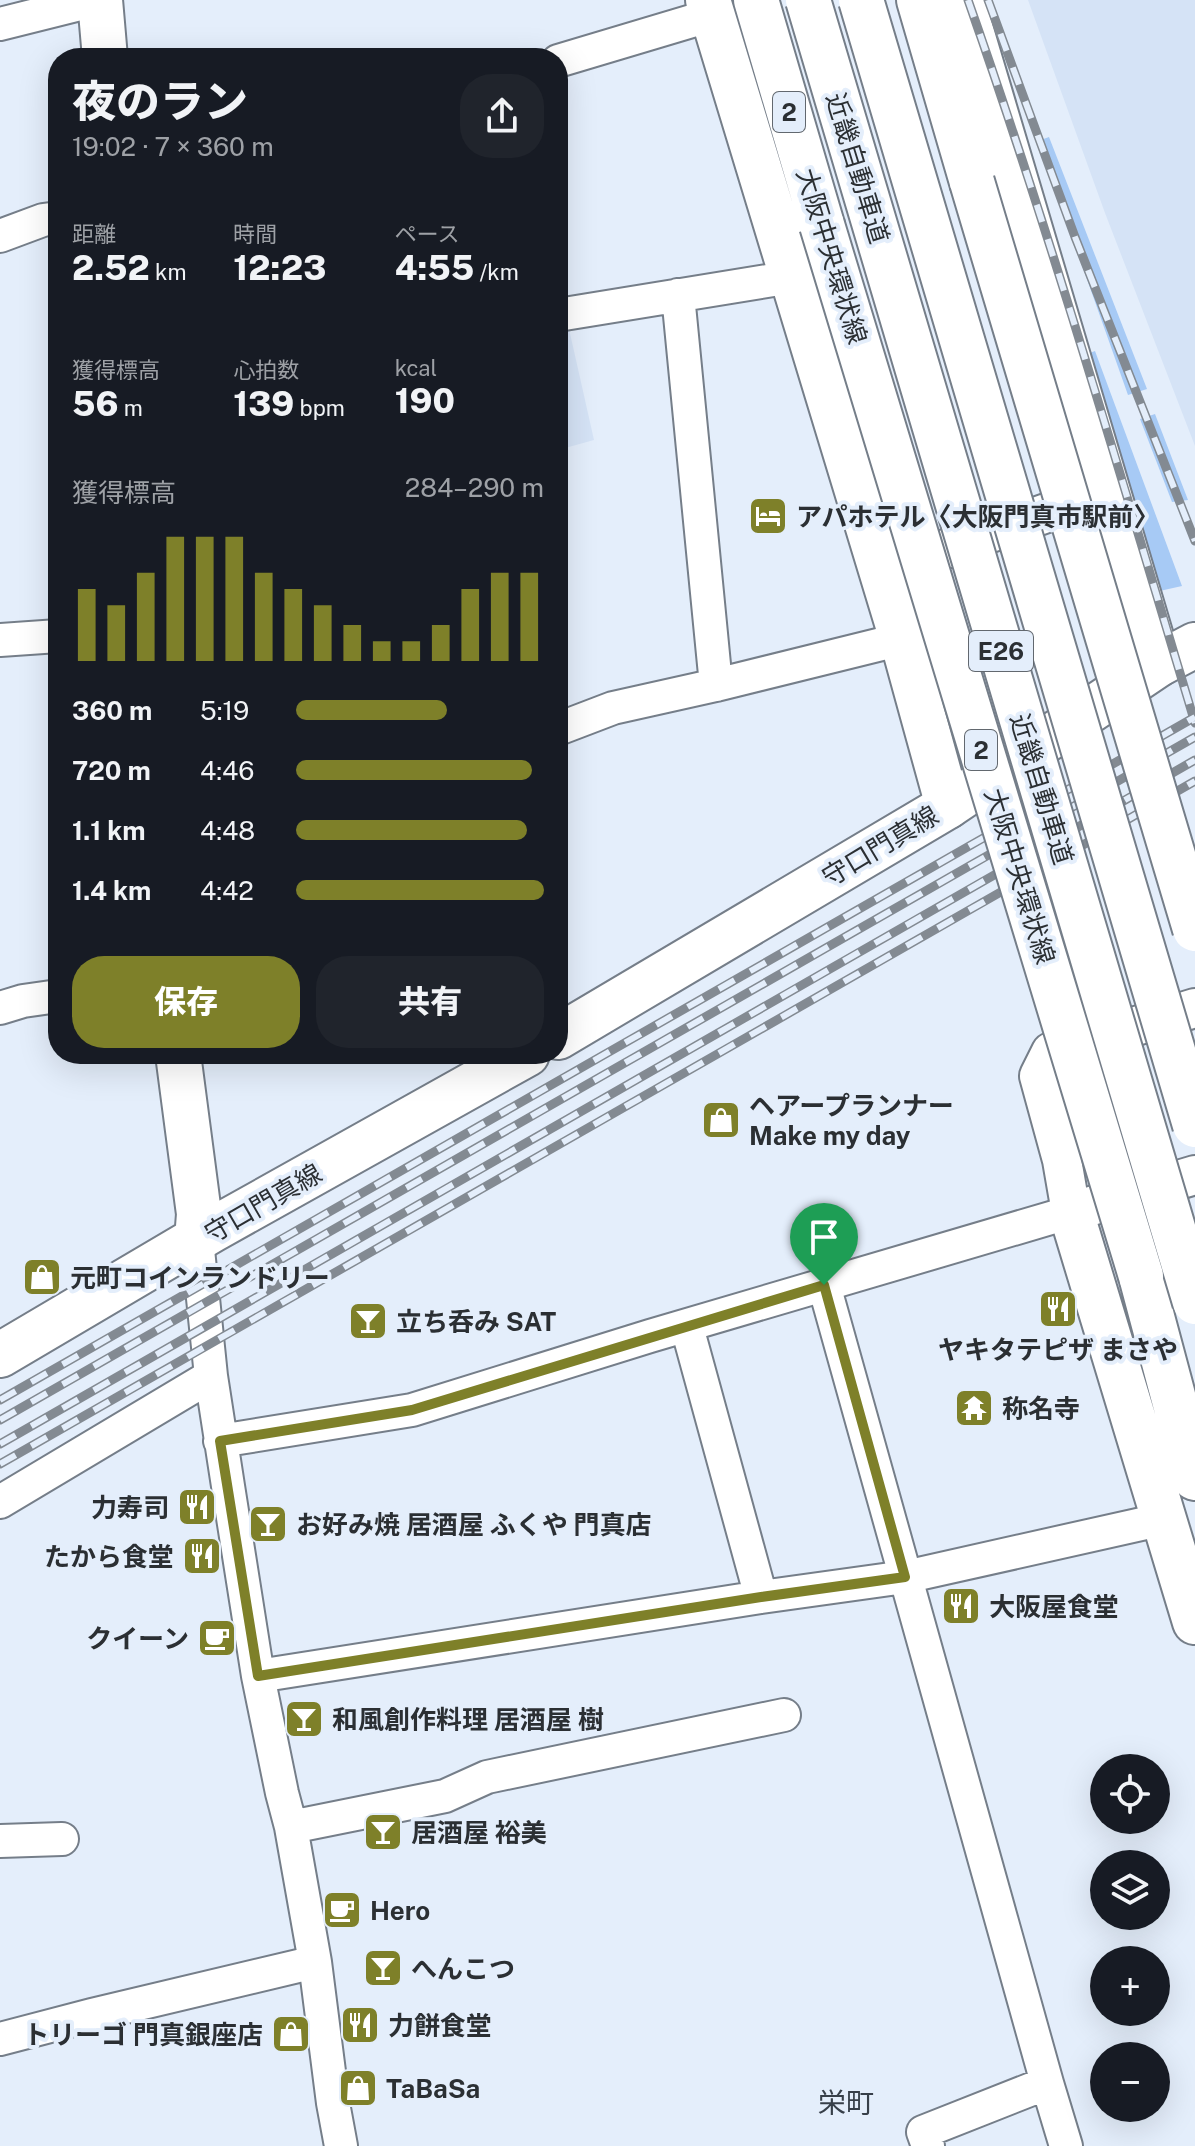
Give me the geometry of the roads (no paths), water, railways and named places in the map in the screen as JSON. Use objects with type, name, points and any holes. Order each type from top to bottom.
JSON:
[{"type":"main road","points":[[98,0],[104,48]]},
{"type":"main road","name":"大阪中央環状線","points":[[756,0],[1141,1276],[1195,1478]]},
{"type":"main road","name":"近畿自動車道","points":[[808,0],[1195,1302]]},
{"type":"main road","name":"近畿自動車道","points":[[861,0],[1195,1125]]},
{"type":"main road","points":[[919,0],[1195,929]]},
{"type":"main road","points":[[962,0],[1108,491],[1177,654]]},
{"type":"main road","points":[[710,7],[902,639],[948,806]]},
{"type":"main road","name":"守口門真線","points":[[568,1031],[948,806],[1177,654]]},
{"type":"main road","points":[[179,1064],[199,1214],[197,1240]]},
{"type":"main road","name":"守口門真線","points":[[0,1355],[212,1230],[509,1064]]},
{"type":"main road","points":[[1071,1212],[1195,1622]]},
{"type":"street","points":[[0,24],[98,0]]},
{"type":"street","points":[[568,57],[710,7]]},
{"type":"street","points":[[0,236],[48,219]]},
{"type":"street","points":[[568,313],[792,277]]},
{"type":"street","points":[[678,295],[716,685]]},
{"type":"street","points":[[881,572],[1108,491]]},
{"type":"street","points":[[0,640],[48,637]]},
{"type":"street","points":[[568,725],[613,708],[902,639]]},
{"type":"street","points":[[0,1008],[48,997]]},
{"type":"street","points":[[1071,1212],[1062,1160],[1039,1076],[1051,1052],[1195,1008]]},
{"type":"street","points":[[1062,1160],[1195,1118]]},
{"type":"street","points":[[220,1441],[412,1410],[650,1336],[1195,1175]]},
{"type":"street","points":[[197,1240],[220,1441],[258,1676],[291,1827],[315,1962],[341,2146]]},
{"type":"street","points":[[824,1285],[1066,2146]]},
{"type":"street","points":[[687,1327],[761,1597]]},
{"type":"street","points":[[0,1502],[211,1376]]},
{"type":"street","points":[[258,1676],[905,1577],[1164,1519]]},
{"type":"street","points":[[291,1827],[445,1796],[487,1777],[784,1715]]},
{"type":"street","points":[[0,1841],[62,1839]]},
{"type":"street","points":[[0,2039],[315,1962]]},
{"type":"street","points":[[928,2146],[923,2132],[1047,2083]]},
{"type":"railway","points":[[968,0],[1057,270],[1195,723]]},
{"type":"railway","points":[[988,0],[1075,237],[1195,541]]},
{"type":"railway","points":[[0,1400],[1195,717]]},
{"type":"railway","points":[[0,1420],[1195,737]]},
{"type":"railway","points":[[0,1444],[1195,760]]},
{"type":"railway","points":[[0,1464],[1195,781]]},
{"type":"place","name":"アパホテル〈大阪門真市駅前〉","points":[[768,516]]},
{"type":"place","name":"ヘアープランナー Make my day","points":[[721,1120]]},
{"type":"place","name":"元町コインランドリー","points":[[42,1277]]},
{"type":"place","name":"ヤキタテピザ まさや","points":[[1058,1309]]},
{"type":"place","name":"立ち呑み SAT","points":[[368,1321]]},
{"type":"place","name":"称名寺","points":[[974,1408]]},
{"type":"place","name":"力寿司","points":[[197,1507]]},
{"type":"place","name":"お好み焼 居酒屋 ふくや 門真店","points":[[268,1524]]},
{"type":"place","name":"たから食堂","points":[[202,1556]]},
{"type":"place","name":"大阪屋食堂","points":[[961,1606]]},
{"type":"place","name":"クイーン","points":[[217,1638]]},
{"type":"place","name":"和風創作料理 居酒屋 樹","points":[[304,1719]]},
{"type":"place","name":"居酒屋 裕美","points":[[383,1832]]},
{"type":"place","name":"Hero","points":[[342,1910]]},
{"type":"place","name":"へんこつ","points":[[383,1968]]},
{"type":"place","name":"力餅食堂","points":[[360,2025]]},
{"type":"place","name":"トリーゴ 門真銀座店","points":[[291,2034]]},
{"type":"place","name":"TaBaSa","points":[[358,2088]]},
{"type":"district","name":"栄町","points":[[846,2102]]}]
